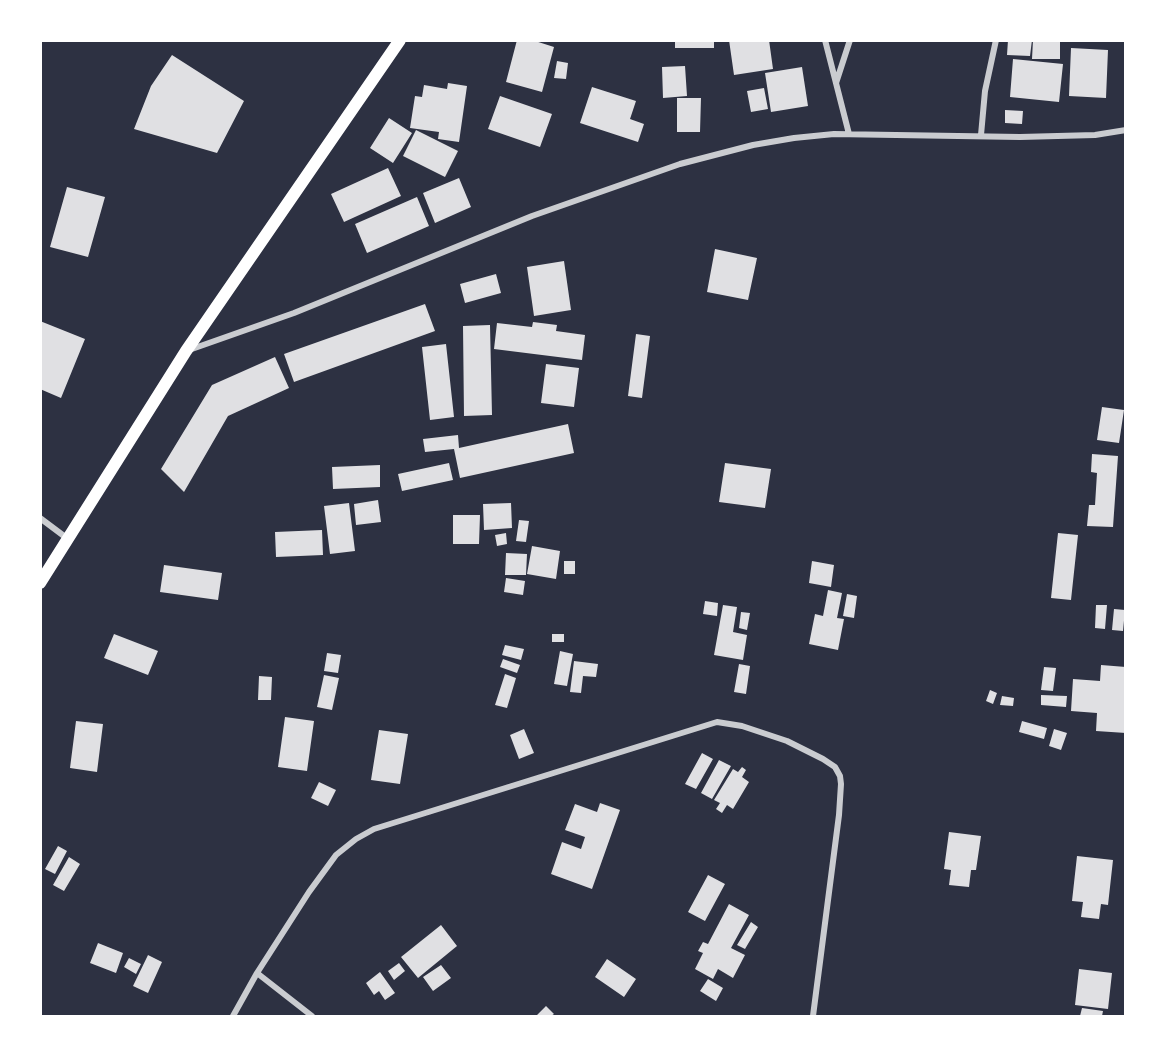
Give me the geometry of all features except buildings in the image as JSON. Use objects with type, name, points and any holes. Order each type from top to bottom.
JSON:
[{"type":"main road","points":[[40,583],[186,351],[400,40]]},
{"type":"street","points":[[825,40],[849,134]]},
{"type":"street","points":[[836,84],[850,40]]},
{"type":"street","points":[[981,135],[985,91],[996,40]]},
{"type":"street","points":[[186,351],[294,313],[532,216],[680,164],[753,145],[794,138],[849,134],[1020,137],[1095,135],[1125,130]]},
{"type":"street","points":[[40,518],[68,539]]},
{"type":"street","points":[[233,1017],[257,973],[336,855],[356,838],[374,829],[717,722],[750,728],[786,741],[823,759],[835,767],[840,776],[839,815],[813,1017]]},
{"type":"street","points":[[257,973],[312,1017]]}]
